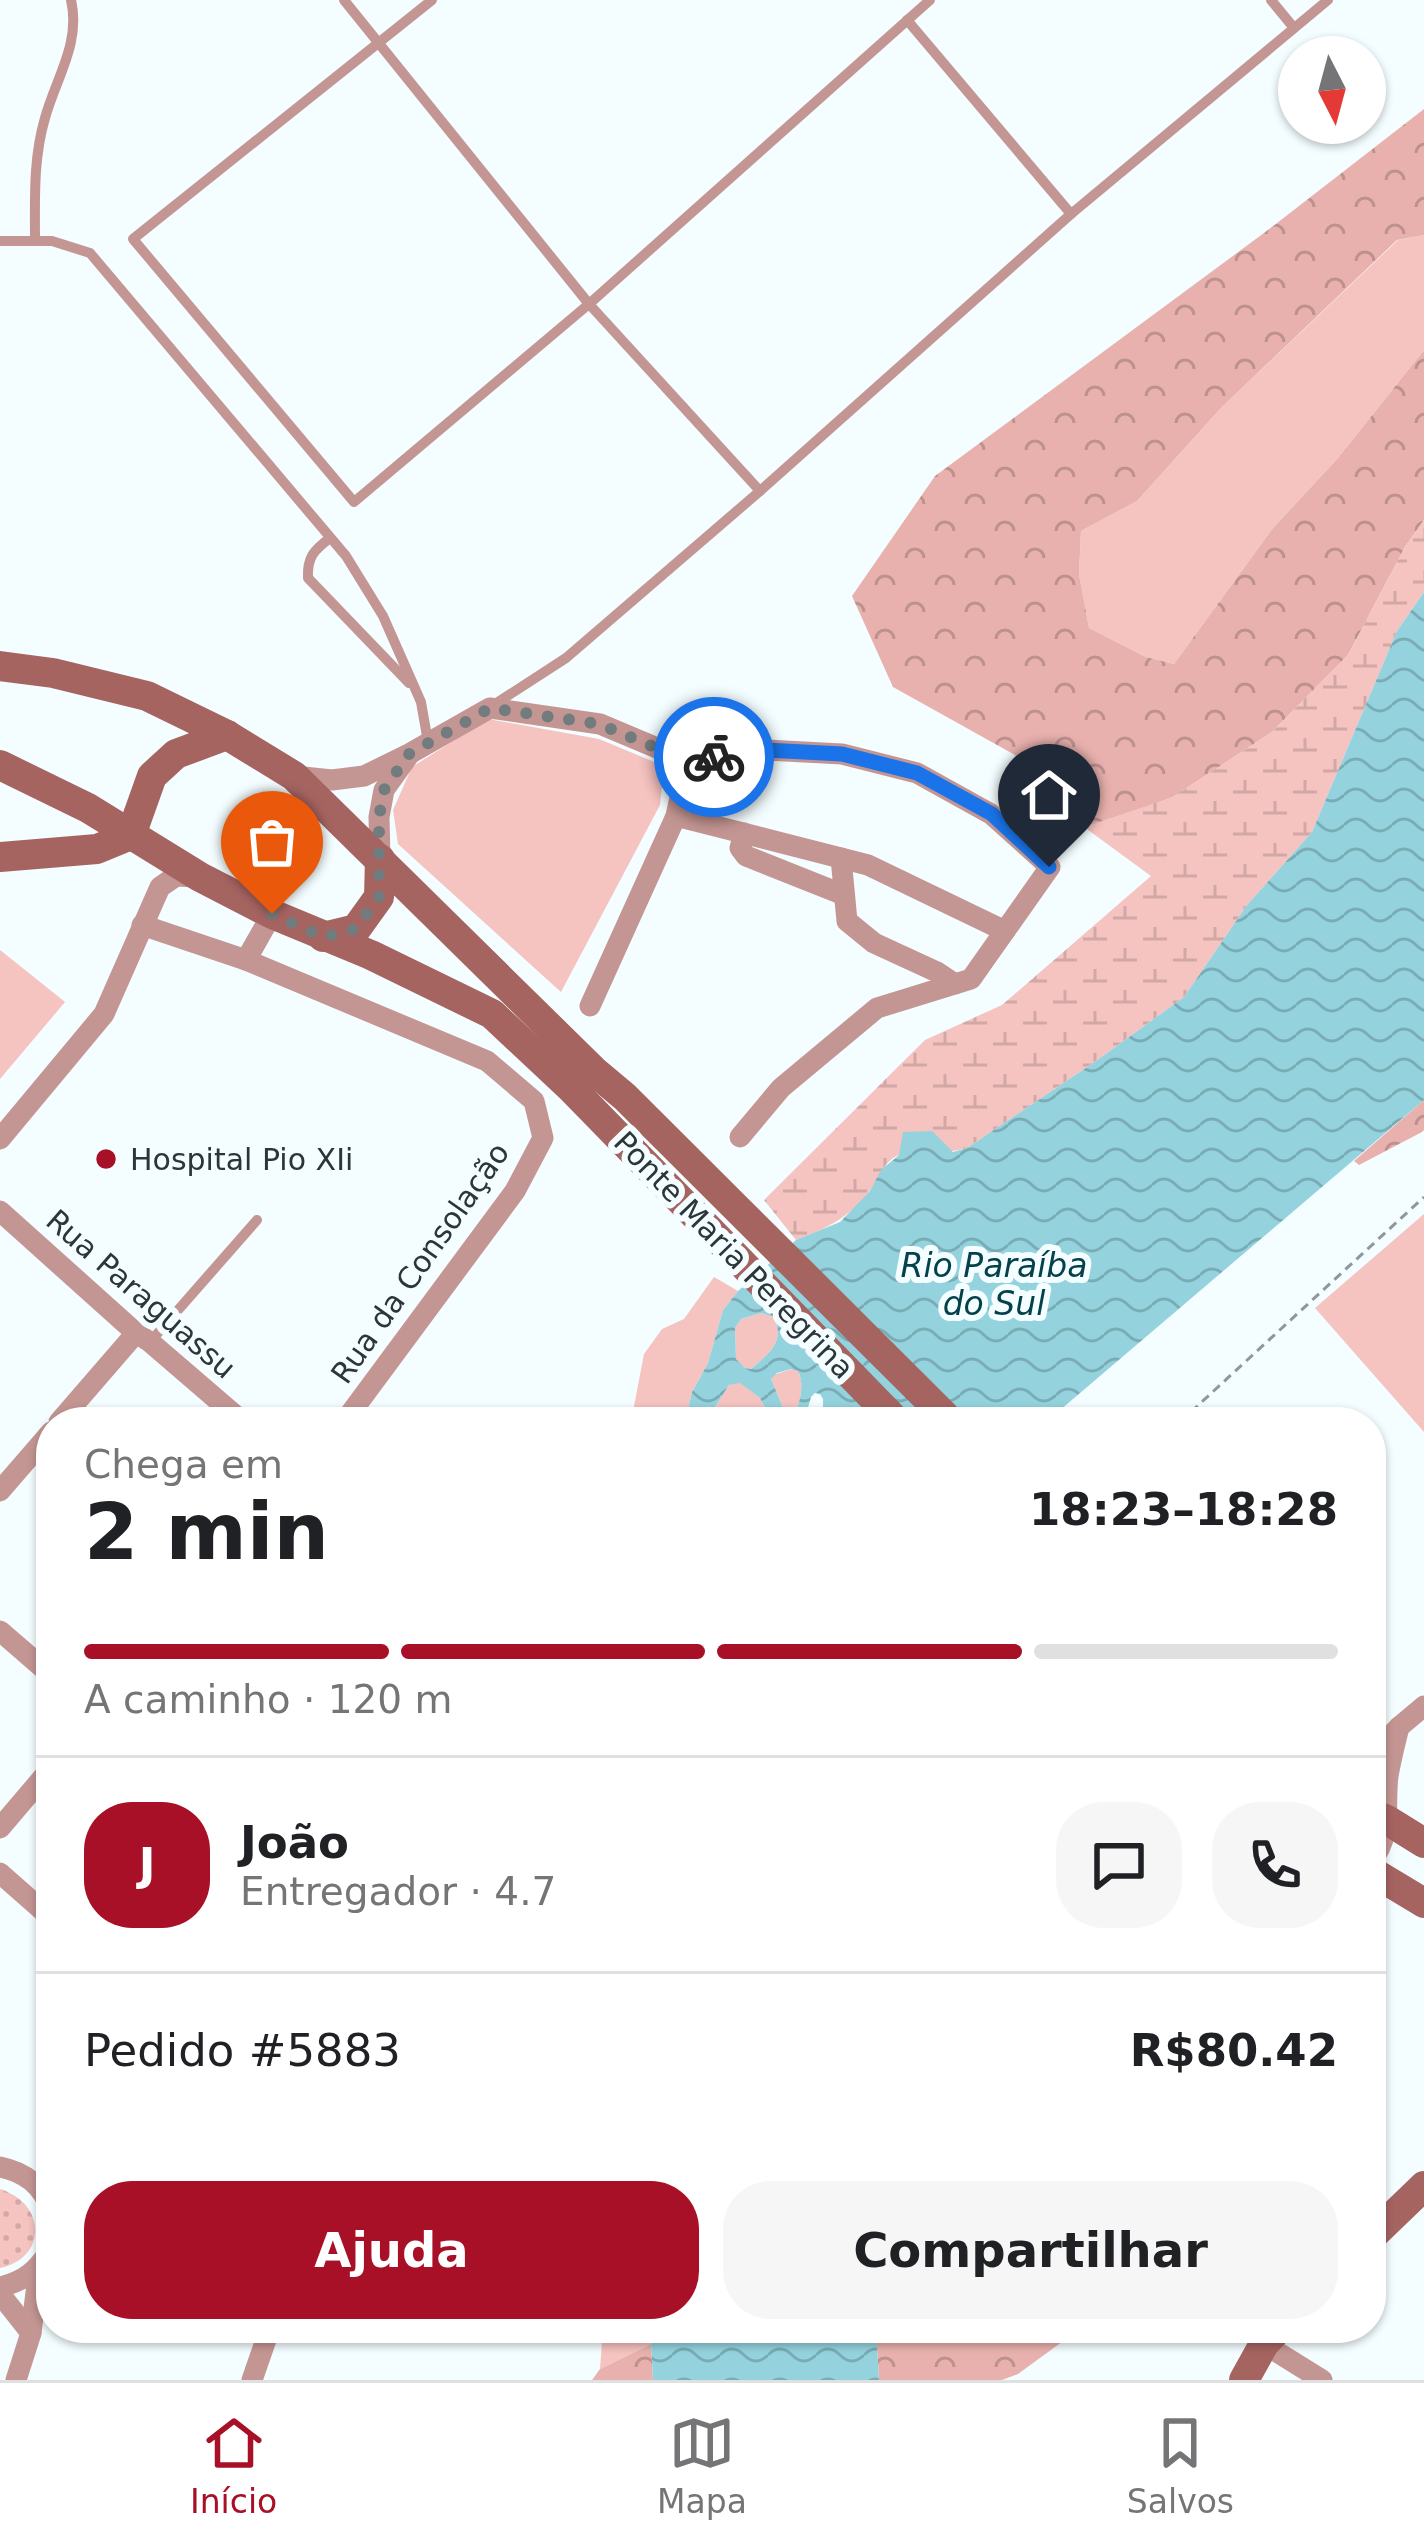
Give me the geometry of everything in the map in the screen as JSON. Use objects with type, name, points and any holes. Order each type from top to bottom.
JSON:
[{"type":"main road","points":[[0,666],[147,696],[227,735],[294,776],[380,859],[583,1079]]},
{"type":"main road","points":[[0,857],[97,849],[131,835],[152,776],[176,754],[227,735]]},
{"type":"main road","points":[[0,765],[88,808],[200,877],[272,914],[492,1014],[583,1079]]},
{"type":"main road","points":[[323,937],[356,929],[379,897],[380,859]]},
{"type":"main road","name":"Ponte Maria Peregrina","points":[[583,1079],[625,1097],[936,1407]]},
{"type":"main road","name":"Ponte Maria Peregrina","points":[[583,1079],[883,1407]]},
{"type":"main road","points":[[1386,1820],[1424,1844]]},
{"type":"main road","points":[[1386,1880],[1424,1904]]},
{"type":"main road","points":[[1386,2223],[1424,2186]]},
{"type":"main road","points":[[1244,2380],[1268,2343]]},
{"type":"street","points":[[294,776],[332,781],[364,776],[490,708],[599,724],[688,761],[766,750],[842,754],[917,773],[992,814],[1049,867],[971,979],[877,1008],[781,1088],[740,1137]]},
{"type":"street","points":[[380,859],[384,790],[419,748]]},
{"type":"street","points":[[590,1006],[676,816],[688,761]]},
{"type":"street","points":[[676,816],[868,865],[1005,931]]},
{"type":"street","points":[[744,833],[740,848],[746,856],[844,895]]},
{"type":"street","points":[[841,858],[847,921],[874,943],[955,984]]},
{"type":"street","points":[[0,1138],[104,1014],[160,886],[176,876],[200,877]]},
{"type":"street","points":[[142,925],[246,960],[272,914]]},
{"type":"street","name":"Rua da Consolação","points":[[246,960],[487,1061],[534,1101],[543,1138],[515,1191],[355,1407]]},
{"type":"street","name":"Rua Paraguassu","points":[[0,1211],[225,1407]]},
{"type":"street","points":[[74,1407],[143,1338]]},
{"type":"street","points":[[0,1491],[36,1449]]},
{"type":"street","points":[[0,1631],[36,1662]]},
{"type":"street","points":[[1386,1740],[1424,1706]]},
{"type":"street","points":[[1386,1784],[1399,1726]]},
{"type":"street","points":[[0,1828],[36,1786]]},
{"type":"street","points":[[0,1873],[36,1905]]},
{"type":"street","points":[[0,2167],[36,2184]]},
{"type":"street","points":[[31,2333],[0,2290],[18,2283],[36,2266]]},
{"type":"street","points":[[16,2380],[36,2306]]},
{"type":"street","points":[[252,2380],[264,2343]]},
{"type":"street","points":[[1280,2343],[1322,2380]]},
{"type":"lane","points":[[35,241],[35,165],[45,116],[67,61],[75,18],[70,0]]},
{"type":"lane","points":[[344,0],[589,304],[760,491]]},
{"type":"lane","points":[[432,0],[134,239],[353,502],[589,304],[930,0]]},
{"type":"lane","points":[[1271,0],[1294,28]]},
{"type":"lane","points":[[490,708],[566,658],[1071,214],[1328,0]]},
{"type":"lane","points":[[907,20],[1071,214]]},
{"type":"lane","points":[[0,241],[52,241],[90,253],[346,556],[383,616],[421,702],[419,748]]},
{"type":"lane","points":[[330,538],[313,550],[308,578],[415,690]]},
{"type":"lane","points":[[143,1338],[257,1220]]},
{"type":"path","points":[[1196,1407],[1424,1197]]},
{"type":"green space","points":[[1424,109],[1424,235],[1397,240],[1221,408],[1137,501],[1081,531],[1079,574],[1089,628],[1146,657],[1174,664],[1273,528],[1338,458],[1424,350],[1424,520],[1348,655],[1272,732],[1173,797],[1084,827],[1046,801],[1015,755],[893,687],[852,596],[935,476],[1379,144],[1386,144],[1386,138]]},
{"type":"green space","points":[[1424,235],[1424,350],[1338,458],[1273,528],[1174,664],[1146,657],[1089,628],[1079,574],[1081,531],[1137,501],[1221,408],[1398,240]]},
{"type":"green space","points":[[1424,520],[1424,592],[1397,631],[1312,832],[1247,905],[1184,997],[967,1148],[893,1158],[853,1209],[796,1240],[764,1200],[925,1040],[1002,1005],[1151,876],[1084,827],[1173,797],[1272,732],[1348,655]]},
{"type":"green space","points":[[488,719],[599,739],[664,766],[660,805],[561,992],[398,844],[393,810],[412,767]]},
{"type":"green space","points":[[0,950],[65,1002],[0,1079]]},
{"type":"green space","points":[[1424,1100],[1422,1132],[1359,1165],[1354,1161]]},
{"type":"green space","points":[[1424,1214],[1424,1432],[1315,1308]]},
{"type":"green space","points":[[714,1277],[738,1291],[723,1310],[708,1363],[688,1407],[634,1407],[644,1354],[662,1329],[684,1319]]},
{"type":"green space","points":[[761,1313],[773,1317],[777,1340],[751,1369],[745,1368],[736,1359],[735,1328],[741,1319]]},
{"type":"green space","points":[[798,1371],[801,1389],[797,1407],[783,1407],[773,1375]]},
{"type":"green space","points":[[740,1382],[764,1407],[715,1407],[729,1385]]},
{"type":"green space","points":[[0,2189],[26,2206],[35,2230],[26,2254],[0,2268]]},
{"type":"green space","points":[[602,2343],[651,2343],[651,2344],[600,2369]]},
{"type":"green space","points":[[877,2343],[1060,2343],[1002,2380],[879,2380]]},
{"type":"green space","points":[[651,2344],[653,2380],[592,2380],[600,2369]]},
{"type":"water","name":"Rio Paraíba do Sul","points":[[1424,592],[1424,1100],[1064,1407],[823,1407],[823,1399],[815,1393],[808,1407],[797,1407],[800,1377],[791,1369],[771,1379],[783,1407],[764,1407],[740,1383],[729,1385],[715,1407],[688,1407],[708,1363],[723,1310],[796,1240],[840,1222],[899,1155],[903,1132],[932,1131],[953,1152],[967,1148],[1184,997],[1247,905],[1312,832],[1397,631]],"holes":[[[761,1313],[773,1317],[777,1340],[751,1369],[745,1368],[736,1359],[735,1328],[741,1319]]]},
{"type":"water","points":[[877,2343],[879,2380],[653,2380],[651,2344]]},
{"type":"way so far","points":[[272,914],[323,937],[356,929],[379,897],[379,817],[384,790],[409,754],[490,708],[599,724],[688,761],[714,757]]},
{"type":"place","name":"Hospital Pio XIi","points":[[106,1159]]},
{"type":"route","points":[[714,757],[766,750],[842,754],[917,773],[992,814],[1049,867]]}]
